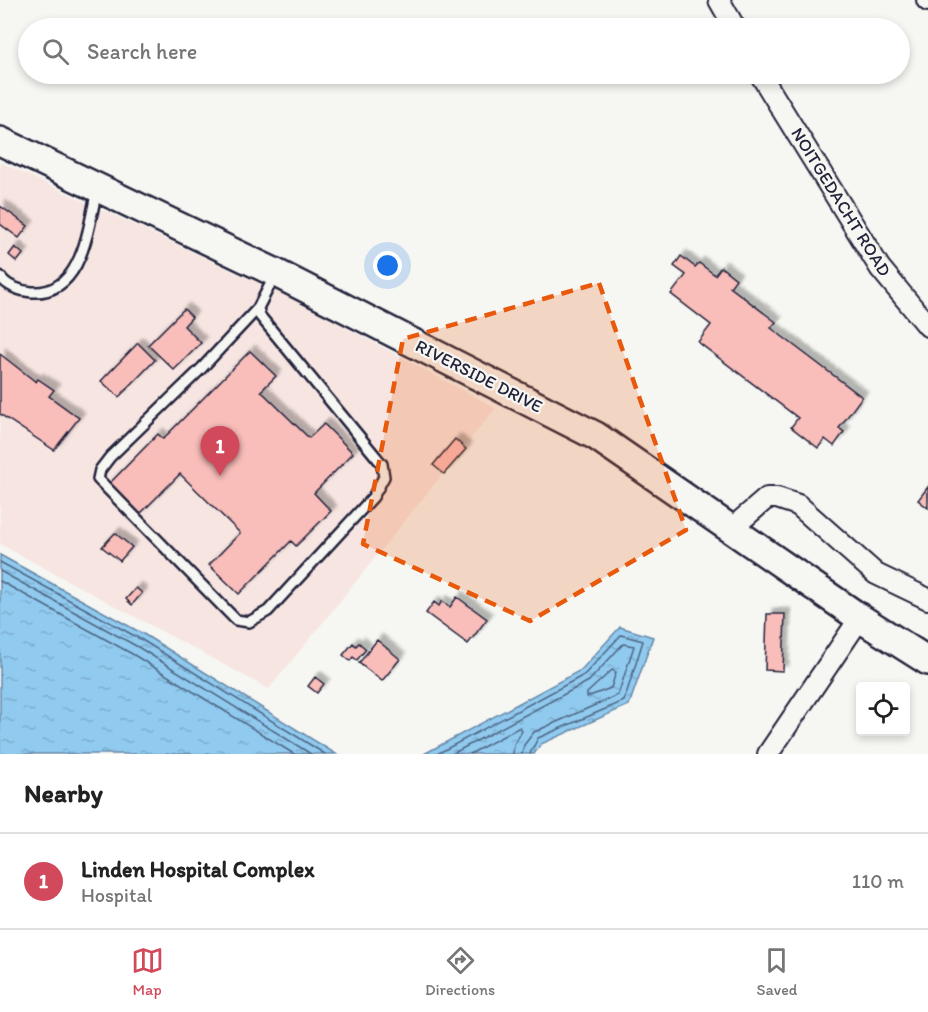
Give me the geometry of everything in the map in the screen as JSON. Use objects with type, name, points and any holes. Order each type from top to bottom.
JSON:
[{"type":"street","points":[[719,0],[729,18]]},
{"type":"street","name":"NOITGEDACHT ROAD","points":[[766,84],[880,268],[928,326]]},
{"type":"street","name":"RIVERSIDE DRIVE","points":[[0,141],[276,273],[596,436],[860,618],[928,661]]},
{"type":"street","points":[[731,529],[767,498],[788,501],[798,505],[876,574],[928,599]]},
{"type":"street","points":[[768,754],[860,618]]},
{"type":"lane","points":[[0,276],[4,282],[23,291],[43,292],[66,281],[78,264],[98,187]]},
{"type":"lane","points":[[258,308],[260,316],[382,464],[384,477],[373,497],[317,560],[268,611],[249,622],[236,620],[98,479],[100,470],[110,457],[201,369],[258,308],[276,273]]},
{"type":"highlighted area","points":[[599,283],[686,530],[530,621],[363,544],[403,339]]},
{"type":"shaded area","points":[[0,162],[291,298],[496,408],[269,689],[0,544]]},
{"type":"water","points":[[0,555],[145,635],[336,754],[0,754]]},
{"type":"water","points":[[620,627],[653,637],[629,705],[541,744],[534,754],[424,754],[581,670]]},
{"type":"building","points":[[0,206],[28,226],[19,238],[0,224]]},
{"type":"building","points":[[15,247],[23,254],[17,262],[9,255]]},
{"type":"building","points":[[681,256],[695,267],[699,263],[715,275],[721,267],[736,279],[730,287],[776,322],[771,328],[862,397],[839,428],[844,432],[834,446],[825,439],[818,448],[791,427],[798,418],[698,342],[711,325],[671,294],[686,275],[674,266]]},
{"type":"building","points":[[184,309],[192,317],[184,326],[201,343],[174,370],[148,345]]},
{"type":"building","points":[[138,343],[155,360],[119,397],[101,381]]},
{"type":"building","points":[[250,351],[276,376],[261,391],[309,438],[324,424],[353,453],[314,493],[331,511],[296,546],[291,541],[239,594],[209,565],[240,533],[180,474],[138,516],[107,486],[158,434],[163,439]]},
{"type":"building","points":[[0,354],[36,382],[38,379],[54,390],[49,396],[79,418],[54,450],[0,414]]},
{"type":"building","points":[[455,439],[466,449],[444,474],[433,465]]},
{"type":"building","points":[[928,487],[928,508],[918,500]]},
{"type":"building","points":[[115,533],[132,547],[120,561],[102,547]]},
{"type":"building","points":[[136,588],[142,593],[132,605],[126,599]]},
{"type":"building","points":[[457,597],[487,619],[468,644],[426,613],[434,602],[439,606],[442,601],[450,607]]},
{"type":"building","points":[[767,614],[785,614],[783,671],[765,670]]},
{"type":"building","points":[[377,640],[400,659],[382,681],[359,663]]},
{"type":"building","points":[[353,643],[356,646],[359,643],[366,649],[357,660],[353,657],[350,661],[343,655]]},
{"type":"building","points":[[315,677],[324,684],[317,693],[308,686]]},
{"type":"place","name":"Linden Hospital Complex","points":[[220,476]]}]
